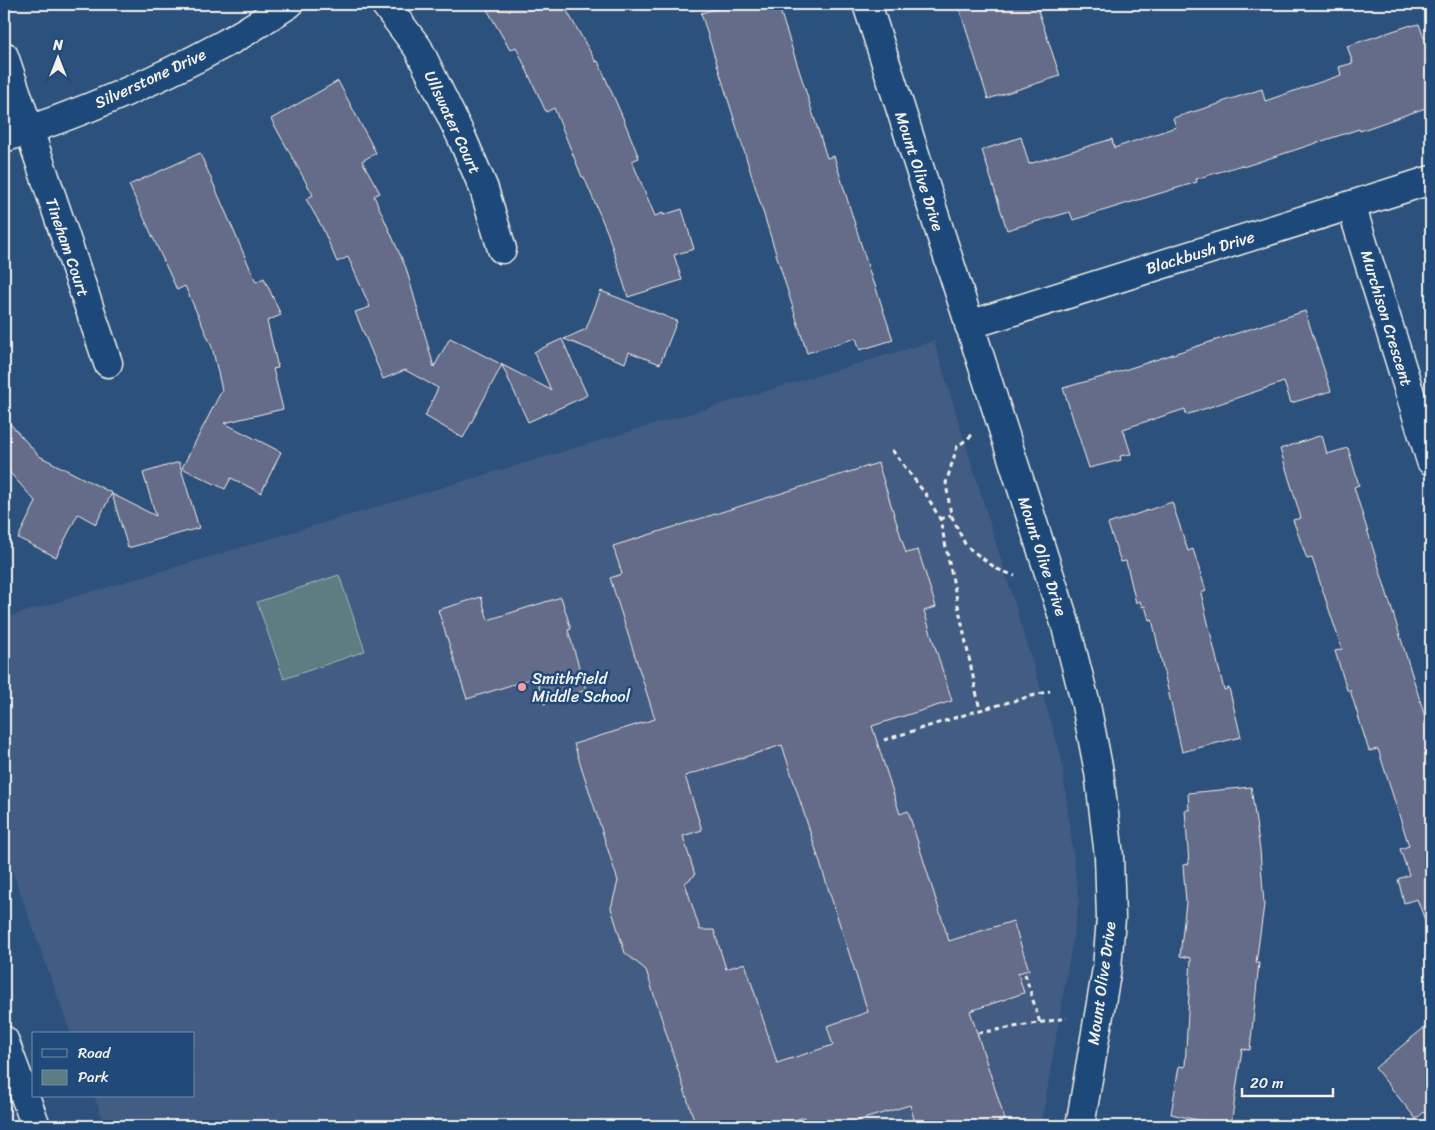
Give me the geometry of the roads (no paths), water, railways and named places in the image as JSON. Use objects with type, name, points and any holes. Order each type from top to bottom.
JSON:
[{"type":"street","name":"Silverstone Drive","points":[[16,134],[152,81],[226,43],[289,4]]},
{"type":"street","name":"Ullswater Court","points":[[385,4],[418,48],[462,138],[484,189],[502,249]]},
{"type":"street","name":"Mount Olive Drive","points":[[866,4],[1065,624],[1086,705],[1099,772],[1109,856],[1111,918],[1107,968],[1080,1126]]},
{"type":"street","name":"Tineham Court","points":[[4,56],[16,134],[108,364]]},
{"type":"street","name":"Blackbush Drive","points":[[969,325],[1431,180]]},
{"type":"street","name":"Murchison Crescent","points":[[1351,205],[1431,461]]},
{"type":"street","points":[[4,1040],[36,1126]]},
{"type":"place","name":"Smithfield Middle School","points":[[522,687]]}]
